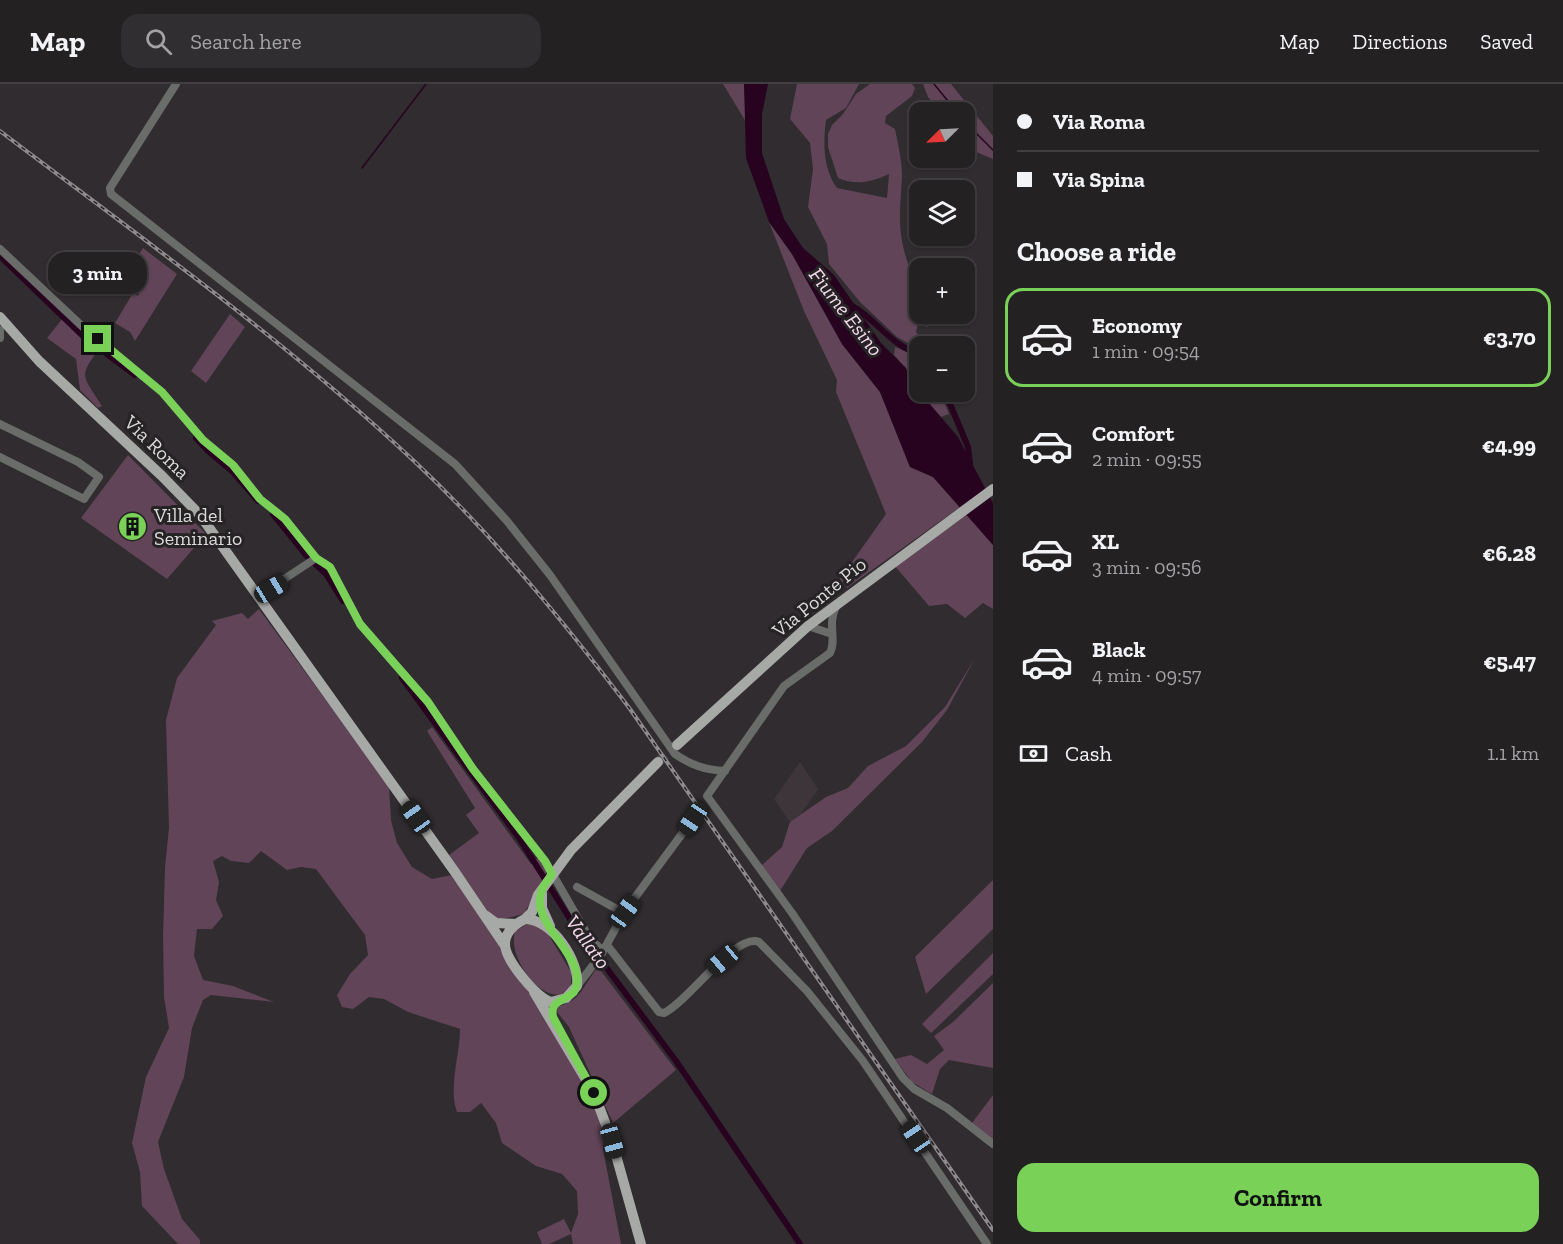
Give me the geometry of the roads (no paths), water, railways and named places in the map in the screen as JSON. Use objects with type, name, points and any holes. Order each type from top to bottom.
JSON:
[{"type":"main road","name":"Via Roma","points":[[1,326],[183,496],[200,515],[481,911],[562,1037]]},
{"type":"main road","name":"Via Ponte Pio","points":[[677,745],[808,626],[825,619],[840,602],[993,489]]},
{"type":"main road","points":[[505,946],[506,936],[520,921],[547,882],[591,827],[658,762]]},
{"type":"main road","points":[[534,992],[547,1001],[556,1002],[570,995],[577,986],[577,972],[573,963],[551,929],[542,908],[547,882]]},
{"type":"main road","points":[[481,911],[496,922],[536,919],[551,929]]},
{"type":"main road","points":[[556,1002],[552,1012],[562,1037],[594,1093],[612,1141],[641,1244]]},
{"type":"street","points":[[177,84],[110,188],[111,194],[455,464],[507,521],[550,575],[675,754],[708,770],[725,771]]},
{"type":"street","points":[[0,249],[85,329],[162,392],[203,440],[233,465],[260,499],[285,519],[313,560],[330,567],[360,624],[428,702],[547,882],[600,956],[659,1012],[664,1013],[678,1005],[706,975],[741,945],[751,940],[759,942],[807,991],[857,1053],[987,1244]]},
{"type":"street","points":[[0,424],[78,462],[99,477],[84,499],[0,457]]},
{"type":"street","points":[[257,597],[313,560]]},
{"type":"street","points":[[825,619],[823,627],[832,635],[830,653],[784,686],[707,796],[792,913],[903,1078],[914,1089],[947,1107],[993,1144]]},
{"type":"street","points":[[808,626],[832,635]]},
{"type":"street","points":[[577,986],[600,956],[624,913],[693,819]]},
{"type":"street","points":[[577,887],[624,913]]},
{"type":"street","points":[[573,963],[582,966],[600,956]]},
{"type":"water","name":"Fiume Esino","points":[[744,84],[768,84],[762,114],[762,153],[784,219],[803,248],[834,275],[881,343],[906,368],[909,376],[909,402],[928,402],[958,437],[993,503],[993,545],[933,477],[910,467],[880,392],[842,344],[792,254],[769,222],[746,158]]},
{"type":"waterway","points":[[362,168],[426,84]]},
{"type":"waterway","points":[[934,84],[949,102]]},
{"type":"waterway","points":[[975,132],[993,150]]},
{"type":"waterway","name":"Vallato","points":[[0,256],[83,336],[135,375]]},
{"type":"waterway","name":"Fiume Esino","points":[[852,306],[909,349]]},
{"type":"waterway","points":[[949,402],[968,447],[970,464]]},
{"type":"waterway","name":"Vallato","points":[[196,438],[233,472],[258,501]]},
{"type":"waterway","name":"Vallato","points":[[273,514],[306,555],[326,574],[343,601]]},
{"type":"waterway","name":"Vallato","points":[[402,678],[519,838],[570,919],[676,1061],[800,1244]]},
{"type":"tunnel","points":[[658,762],[677,745]]},
{"type":"railway","points":[[0,131],[211,290],[315,373],[414,461],[500,549],[554,612],[630,709],[993,1230]]},
{"type":"place","name":"Villa del Seminario","points":[[133,527]]}]
